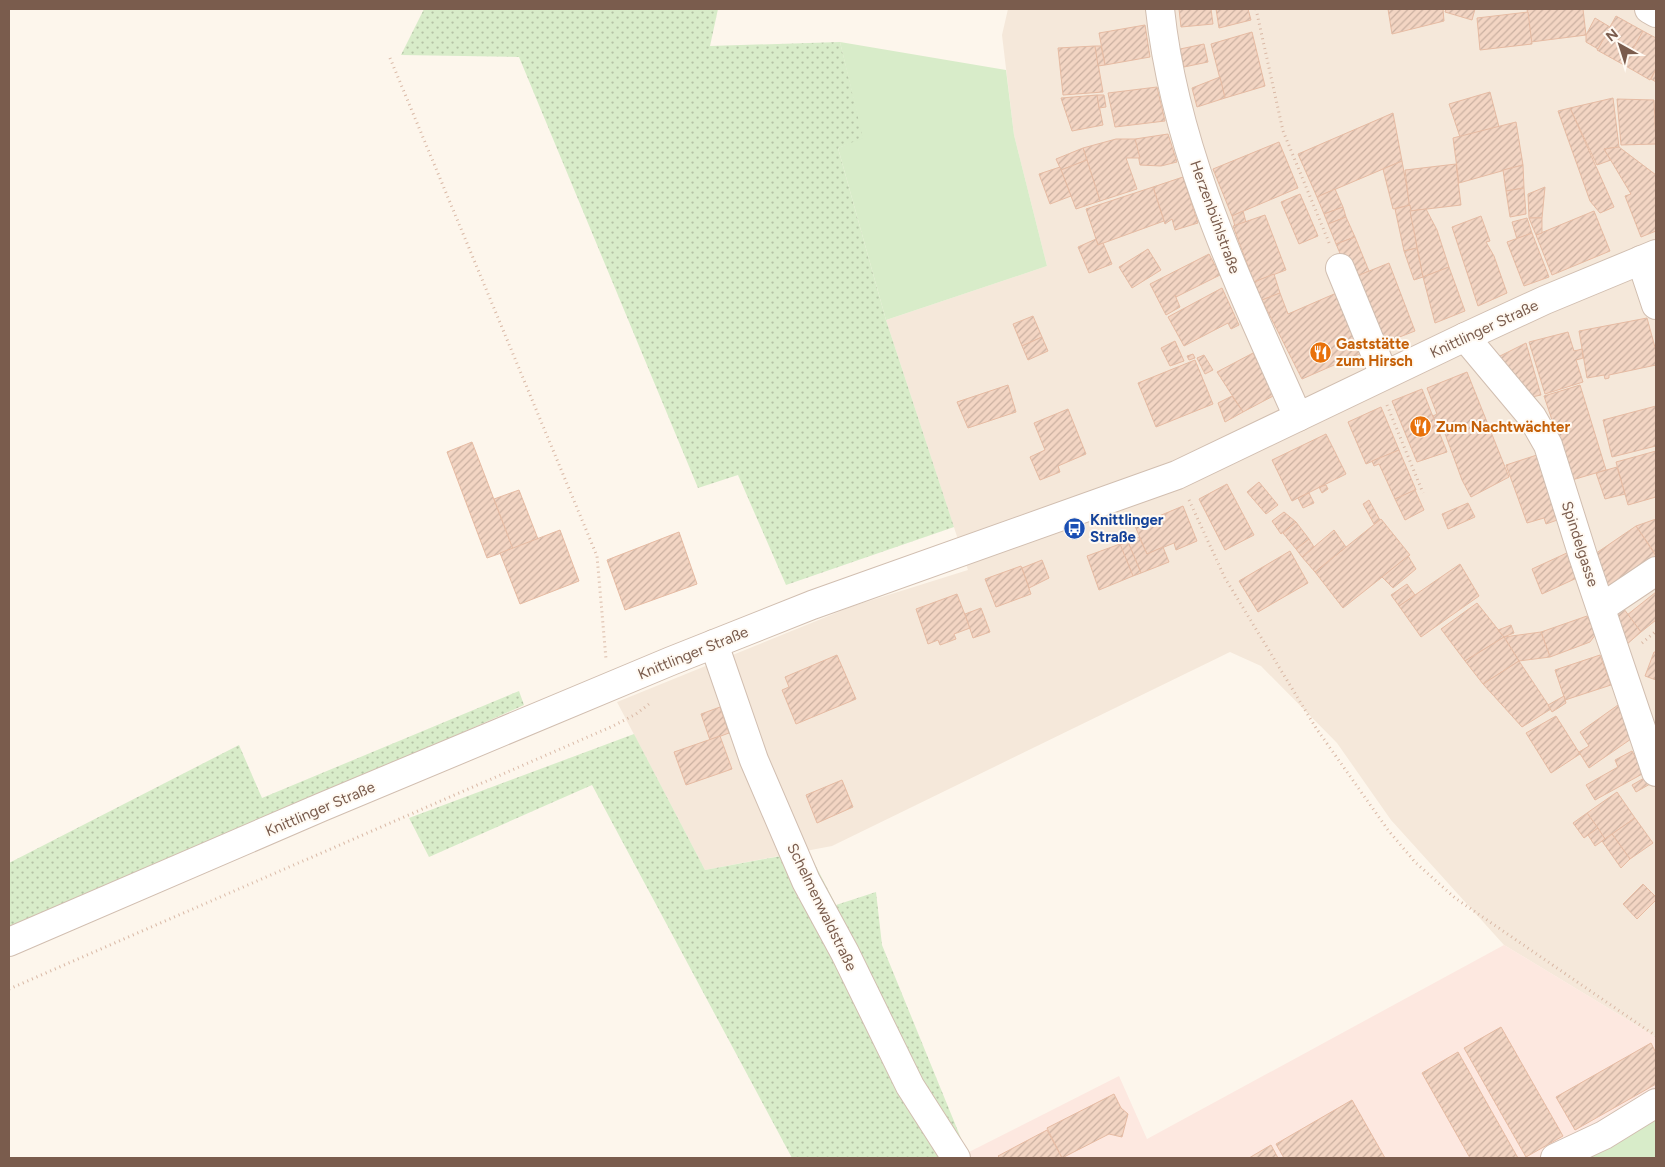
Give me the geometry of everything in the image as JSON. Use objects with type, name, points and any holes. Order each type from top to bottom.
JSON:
[{"type":"street","name":"Herzenbühlstraße","points":[[1160,9],[1167,61],[1180,115],[1223,247],[1298,417]]},
{"type":"street","points":[[1649,9],[1656,13]]},
{"type":"street","name":"Knittlinger Straße","points":[[9,942],[812,604],[1177,475],[1465,337],[1648,257]]},
{"type":"street","points":[[1648,257],[1656,305]]},
{"type":"street","points":[[1340,268],[1380,377]]},
{"type":"street","name":"Spindelgasse","points":[[1465,337],[1532,416],[1554,460],[1656,772]]},
{"type":"street","points":[[1601,608],[1656,571]]},
{"type":"street","name":"Schelmenwaldstraße","points":[[714,644],[754,760],[806,881],[845,953],[910,1086],[956,1158]]},
{"type":"street","points":[[1555,1158],[1604,1134],[1656,1103]]},
{"type":"path","points":[[1256,9],[1283,131],[1340,268]]},
{"type":"path","points":[[390,58],[597,556],[609,688]]},
{"type":"path","points":[[1380,377],[1399,434],[1423,492]]},
{"type":"path","points":[[1399,434],[1404,432]]},
{"type":"path","points":[[1177,475],[1225,578],[1316,728],[1388,830],[1415,862],[1456,898],[1656,1036]]},
{"type":"path","points":[[9,989],[613,726]]},
{"type":"shaded area","points":[[1008,9],[1656,9],[1656,1037],[1504,945],[1391,820],[1337,743],[1261,666],[1230,652],[832,846],[705,870],[617,702],[853,606],[968,570],[886,320],[1047,266],[1014,135],[1002,35]]},
{"type":"shaded area","points":[[1504,945],[1656,1037],[1656,1109],[1570,1158],[963,1158],[967,1153],[1119,1076],[1147,1139]]},
{"type":"green space","points":[[424,9],[718,9],[710,46],[840,42],[864,139],[838,148],[886,320],[954,527],[786,585],[738,475],[698,488],[519,57],[401,55]]},
{"type":"green space","points":[[840,42],[1006,70],[1014,135],[1047,266],[886,320],[838,148],[863,138]]},
{"type":"green space","points":[[519,691],[524,705],[266,820],[9,929],[9,863],[239,745],[262,798]]},
{"type":"green space","points":[[634,734],[705,870],[808,851],[836,905],[876,892],[882,945],[967,1153],[963,1158],[792,1158],[592,785],[429,857],[409,818]]},
{"type":"green space","points":[[1656,1109],[1656,1158],[1570,1158]]},
{"type":"building","points":[[1179,9],[1211,9],[1213,24],[1181,27]]},
{"type":"building","points":[[1216,9],[1248,9],[1251,20],[1219,28]]},
{"type":"building","points":[[1388,9],[1443,9],[1444,21],[1392,34]]},
{"type":"building","points":[[1446,9],[1475,9],[1472,20],[1445,12]]},
{"type":"building","points":[[1527,9],[1583,9],[1586,35],[1531,42]]},
{"type":"building","points":[[1528,12],[1532,44],[1480,50],[1477,18]]},
{"type":"building","points":[[1616,16],[1643,31],[1624,65],[1597,50]]},
{"type":"building","points":[[1595,18],[1610,27],[1598,49],[1586,42],[1586,35]]},
{"type":"building","points":[[1145,25],[1150,57],[1105,65],[1099,33]]},
{"type":"building","points":[[1643,31],[1656,38],[1656,69],[1650,80],[1624,65]]},
{"type":"building","points":[[1252,32],[1265,86],[1225,98],[1211,44]]},
{"type":"building","points":[[1204,44],[1208,62],[1184,67],[1180,49]]},
{"type":"building","points":[[1095,46],[1103,92],[1063,95],[1058,48]]},
{"type":"building","points":[[1095,46],[1101,46],[1105,65],[1098,66]]},
{"type":"building","points":[[1656,69],[1656,82],[1651,79]]},
{"type":"building","points":[[1220,77],[1225,98],[1197,107],[1192,88]]},
{"type":"building","points":[[1157,87],[1165,121],[1115,127],[1108,93]]},
{"type":"building","points":[[1490,92],[1499,127],[1460,137],[1449,104]]},
{"type":"building","points":[[1097,95],[1103,125],[1072,131],[1061,98]]},
{"type":"building","points":[[1097,95],[1104,95],[1106,107],[1099,108]]},
{"type":"building","points":[[1613,98],[1619,147],[1604,149],[1611,160],[1597,165],[1570,108]]},
{"type":"building","points":[[1617,99],[1654,100],[1656,144],[1621,145]]},
{"type":"building","points":[[1570,108],[1614,207],[1600,213],[1590,201],[1558,111]]},
{"type":"building","points":[[1393,113],[1402,161],[1317,197],[1298,154]]},
{"type":"building","points":[[1516,122],[1523,165],[1459,183],[1453,138]]},
{"type":"building","points":[[1168,134],[1177,162],[1161,166],[1140,165],[1135,139]]},
{"type":"building","points":[[1116,139],[1135,139],[1140,158],[1126,158],[1137,189],[1100,201],[1083,148]]},
{"type":"building","points":[[1279,142],[1298,188],[1232,216],[1213,169]]},
{"type":"building","points":[[1619,147],[1656,175],[1656,231],[1641,237],[1625,196],[1631,194],[1604,149]]},
{"type":"building","points":[[1083,148],[1087,160],[1061,170],[1056,159]]},
{"type":"building","points":[[1087,160],[1100,201],[1076,209],[1061,170]]},
{"type":"building","points":[[1402,161],[1410,205],[1393,209],[1383,169]]},
{"type":"building","points":[[1456,164],[1461,205],[1410,211],[1405,170]]},
{"type":"building","points":[[1523,165],[1524,188],[1506,191],[1503,170]]},
{"type":"building","points":[[1060,167],[1071,196],[1050,204],[1039,174]]},
{"type":"building","points":[[1183,177],[1198,223],[1175,230],[1172,219],[1165,224],[1153,187]]},
{"type":"building","points":[[1153,187],[1164,221],[1098,245],[1086,209]]},
{"type":"building","points":[[1545,187],[1542,218],[1529,218],[1528,194]]},
{"type":"building","points":[[1524,188],[1526,214],[1510,217],[1506,191]]},
{"type":"building","points":[[1335,189],[1343,207],[1324,214],[1317,197]]},
{"type":"building","points":[[1300,194],[1318,236],[1299,244],[1281,202]]},
{"type":"building","points":[[1410,205],[1417,248],[1404,251],[1395,209]]},
{"type":"building","points":[[1343,207],[1346,217],[1328,224],[1324,214]]},
{"type":"building","points":[[1426,209],[1437,230],[1449,267],[1423,277],[1410,211]]},
{"type":"building","points":[[1243,211],[1246,222],[1235,226],[1232,216]]},
{"type":"building","points":[[1594,211],[1610,251],[1552,275],[1536,235]]},
{"type":"building","points":[[1265,215],[1286,270],[1254,282],[1233,226]]},
{"type":"building","points":[[1481,216],[1490,241],[1486,242],[1494,256],[1507,293],[1478,306],[1452,227]]},
{"type":"building","points":[[1346,217],[1355,237],[1336,244],[1328,224]]},
{"type":"building","points":[[1527,218],[1532,233],[1517,239],[1512,222]]},
{"type":"building","points":[[1529,218],[1542,218],[1542,233],[1536,235]]},
{"type":"building","points":[[1532,233],[1549,277],[1524,286],[1507,242]]},
{"type":"building","points":[[1355,237],[1369,271],[1351,279],[1336,244]]},
{"type":"building","points":[[1096,239],[1098,245],[1103,243],[1112,264],[1089,273],[1078,247]]},
{"type":"building","points":[[1417,248],[1423,277],[1414,280],[1404,251]]},
{"type":"building","points":[[1148,249],[1161,270],[1132,288],[1119,267]]},
{"type":"building","points":[[1209,254],[1220,275],[1176,297],[1175,295],[1180,307],[1166,315],[1150,284]]},
{"type":"building","points":[[1389,263],[1415,331],[1379,345],[1352,278]]},
{"type":"building","points":[[1449,267],[1465,311],[1435,323],[1423,277]]},
{"type":"building","points":[[1274,274],[1280,293],[1262,300],[1254,282]]},
{"type":"building","points":[[1222,288],[1239,325],[1231,329],[1228,323],[1184,346],[1168,317]]},
{"type":"building","points":[[1341,291],[1364,352],[1302,379],[1262,300],[1280,293],[1288,314]]},
{"type":"building","points":[[1033,316],[1042,337],[1022,346],[1013,324]]},
{"type":"building","points":[[1647,318],[1656,351],[1656,365],[1609,375],[1609,378],[1605,379],[1604,375],[1587,378],[1579,331]]},
{"type":"building","points":[[1568,332],[1574,351],[1582,349],[1583,358],[1576,360],[1583,382],[1545,394],[1529,342]]},
{"type":"building","points":[[1042,337],[1048,351],[1028,360],[1022,346]]},
{"type":"building","points":[[1175,341],[1184,361],[1170,366],[1161,348]]},
{"type":"building","points":[[1526,343],[1541,395],[1532,397],[1498,357]]},
{"type":"building","points":[[1253,353],[1275,395],[1243,412],[1217,372]]},
{"type":"building","points":[[1193,354],[1195,358],[1189,360],[1187,356]]},
{"type":"building","points":[[1204,355],[1213,370],[1205,374],[1197,358]]},
{"type":"building","points":[[1195,360],[1213,404],[1156,427],[1138,383]]},
{"type":"building","points":[[1467,372],[1509,477],[1471,497],[1462,480],[1440,420],[1435,422],[1433,416],[1437,414],[1427,388]]},
{"type":"building","points":[[1008,385],[1016,412],[968,428],[957,402]]},
{"type":"building","points":[[1580,385],[1606,470],[1572,480],[1544,396]]},
{"type":"building","name":"Zum Nachtwächter","points":[[1422,389],[1447,452],[1417,462],[1392,401]]},
{"type":"building","points":[[1232,396],[1243,412],[1225,422],[1218,403]]},
{"type":"building","points":[[1656,406],[1656,446],[1612,457],[1603,420]]},
{"type":"building","points":[[1381,407],[1399,450],[1366,464],[1348,422]]},
{"type":"building","points":[[1068,409],[1086,454],[1058,466],[1060,472],[1040,480],[1030,457],[1045,450],[1034,423]]},
{"type":"building","points":[[1326,434],[1346,474],[1292,501],[1272,460]]},
{"type":"building","points":[[472,442],[513,549],[487,558],[447,452]]},
{"type":"building","points":[[1399,450],[1416,490],[1395,499],[1379,464],[1374,466],[1372,461]]},
{"type":"building","points":[[1656,451],[1656,497],[1628,505],[1616,462]]},
{"type":"building","points":[[1543,453],[1563,518],[1546,524],[1544,518],[1527,523],[1506,465]]},
{"type":"building","points":[[1617,467],[1625,494],[1605,499],[1596,473]]},
{"type":"building","points":[[1259,482],[1278,505],[1266,514],[1247,492]]},
{"type":"building","points":[[1227,484],[1254,535],[1225,550],[1199,499]]},
{"type":"building","points":[[1326,485],[1328,489],[1322,493],[1319,487]]},
{"type":"building","points":[[519,490],[538,539],[513,549],[494,499]]},
{"type":"building","points":[[1415,490],[1424,510],[1405,520],[1395,499]]},
{"type":"building","points":[[1309,493],[1314,503],[1303,508],[1298,498]]},
{"type":"building","points":[[1369,500],[1380,520],[1374,524],[1363,504]]},
{"type":"building","points":[[1468,503],[1475,517],[1448,529],[1442,514]]},
{"type":"building","points":[[1183,506],[1197,541],[1176,550],[1174,543],[1147,554],[1135,526]]},
{"type":"building","points":[[1284,512],[1296,522],[1281,534],[1272,521]]},
{"type":"building","points":[[1381,519],[1410,555],[1343,608],[1315,572]]},
{"type":"building","points":[[1656,519],[1656,552],[1654,552],[1636,526]]},
{"type":"building","points":[[1296,522],[1309,539],[1296,549],[1283,533]]},
{"type":"building","points":[[1636,526],[1656,556],[1656,560],[1610,591],[1592,556]]},
{"type":"building","points":[[560,530],[579,581],[520,604],[500,553]]},
{"type":"building","points":[[1334,530],[1346,547],[1315,572],[1302,557]]},
{"type":"building","points":[[679,532],[697,584],[625,610],[607,560]]},
{"type":"building","points":[[1139,537],[1147,554],[1163,547],[1169,562],[1141,573],[1128,542]]},
{"type":"building","points":[[1309,539],[1314,547],[1302,557],[1296,549]]},
{"type":"building","points":[[1128,542],[1141,573],[1133,576],[1120,545]]},
{"type":"building","points":[[1120,544],[1133,576],[1099,590],[1087,556]]},
{"type":"building","points":[[1290,551],[1308,583],[1258,612],[1239,581]]},
{"type":"building","points":[[1569,552],[1579,577],[1542,594],[1532,569]]},
{"type":"building","points":[[1408,556],[1416,569],[1393,588],[1382,577]]},
{"type":"building","points":[[1042,560],[1049,578],[1029,588],[1022,568]]},
{"type":"building","points":[[1460,564],[1479,596],[1421,637],[1399,606]]},
{"type":"building","points":[[1021,566],[1031,594],[996,607],[985,579]]},
{"type":"building","points":[[1407,584],[1415,595],[1399,606],[1391,595]]},
{"type":"building","points":[[1656,592],[1656,620],[1641,632],[1627,615]]},
{"type":"building","points":[[957,594],[970,628],[954,634],[956,639],[940,645],[938,640],[928,644],[916,609]]},
{"type":"building","points":[[1477,603],[1504,637],[1465,661],[1441,629]]},
{"type":"building","points":[[1621,605],[1641,632],[1626,645],[1613,612]]},
{"type":"building","points":[[981,608],[990,632],[973,638],[965,614]]},
{"type":"building","points":[[1587,616],[1596,634],[1590,642],[1550,657],[1541,632]]},
{"type":"building","points":[[1511,625],[1514,633],[1504,637],[1498,630]]},
{"type":"building","points":[[1541,632],[1550,657],[1519,661],[1504,637]]},
{"type":"building","points":[[1504,637],[1519,661],[1483,684],[1465,661]]},
{"type":"building","points":[[1654,652],[1656,652],[1656,680],[1645,676]]},
{"type":"building","points":[[837,655],[856,699],[796,724],[782,690],[789,687],[785,677]]},
{"type":"building","points":[[1600,655],[1611,685],[1565,700],[1555,670]]},
{"type":"building","points":[[1519,661],[1551,709],[1522,727],[1483,684]]},
{"type":"building","points":[[1564,696],[1566,703],[1552,712],[1548,705]]},
{"type":"building","points":[[1618,705],[1631,739],[1589,768],[1579,752],[1589,746],[1580,732]]},
{"type":"building","points":[[720,707],[729,733],[710,740],[701,714]]},
{"type":"building","points":[[1556,716],[1580,754],[1551,773],[1526,733]]},
{"type":"building","points":[[720,736],[732,769],[686,785],[674,752]]},
{"type":"building","points":[[1632,751],[1644,773],[1595,800],[1586,785],[1618,767],[1615,760]]},
{"type":"building","points":[[1646,777],[1650,784],[1636,792],[1632,785]]},
{"type":"building","points":[[842,780],[853,807],[817,823],[806,795]]},
{"type":"building","points":[[1617,792],[1635,818],[1605,839],[1587,813]]},
{"type":"building","points":[[1587,813],[1598,828],[1584,838],[1573,823]]},
{"type":"building","points":[[1635,818],[1653,843],[1630,859],[1612,834]]},
{"type":"building","points":[[1598,828],[1605,839],[1595,846],[1588,835]]},
{"type":"building","points":[[1612,834],[1630,859],[1621,868],[1602,841]]},
{"type":"building","points":[[1643,884],[1656,897],[1656,900],[1637,919],[1623,904]]},
{"type":"building","points":[[1501,1027],[1563,1136],[1526,1157],[1464,1048]]},
{"type":"building","points":[[1651,1043],[1656,1053],[1656,1084],[1575,1130],[1556,1097]]},
{"type":"building","points":[[1458,1052],[1518,1158],[1470,1158],[1422,1073]]},
{"type":"building","points":[[1114,1094],[1121,1108],[1128,1114],[1122,1137],[1109,1134],[1062,1158],[1047,1128]]},
{"type":"building","points":[[1352,1100],[1385,1158],[1284,1158],[1276,1144]]},
{"type":"building","points":[[1047,1130],[1062,1158],[1000,1158],[998,1156]]},
{"type":"building","points":[[1271,1145],[1278,1158],[1249,1158]]},
{"type":"place","name":"Gaststätte zum Hirsch","points":[[1320,353]]},
{"type":"place","name":"Zum Nachtwächter","points":[[1420,427]]},
{"type":"place","name":"Knittlinger Straße","points":[[1074,529]]}]
